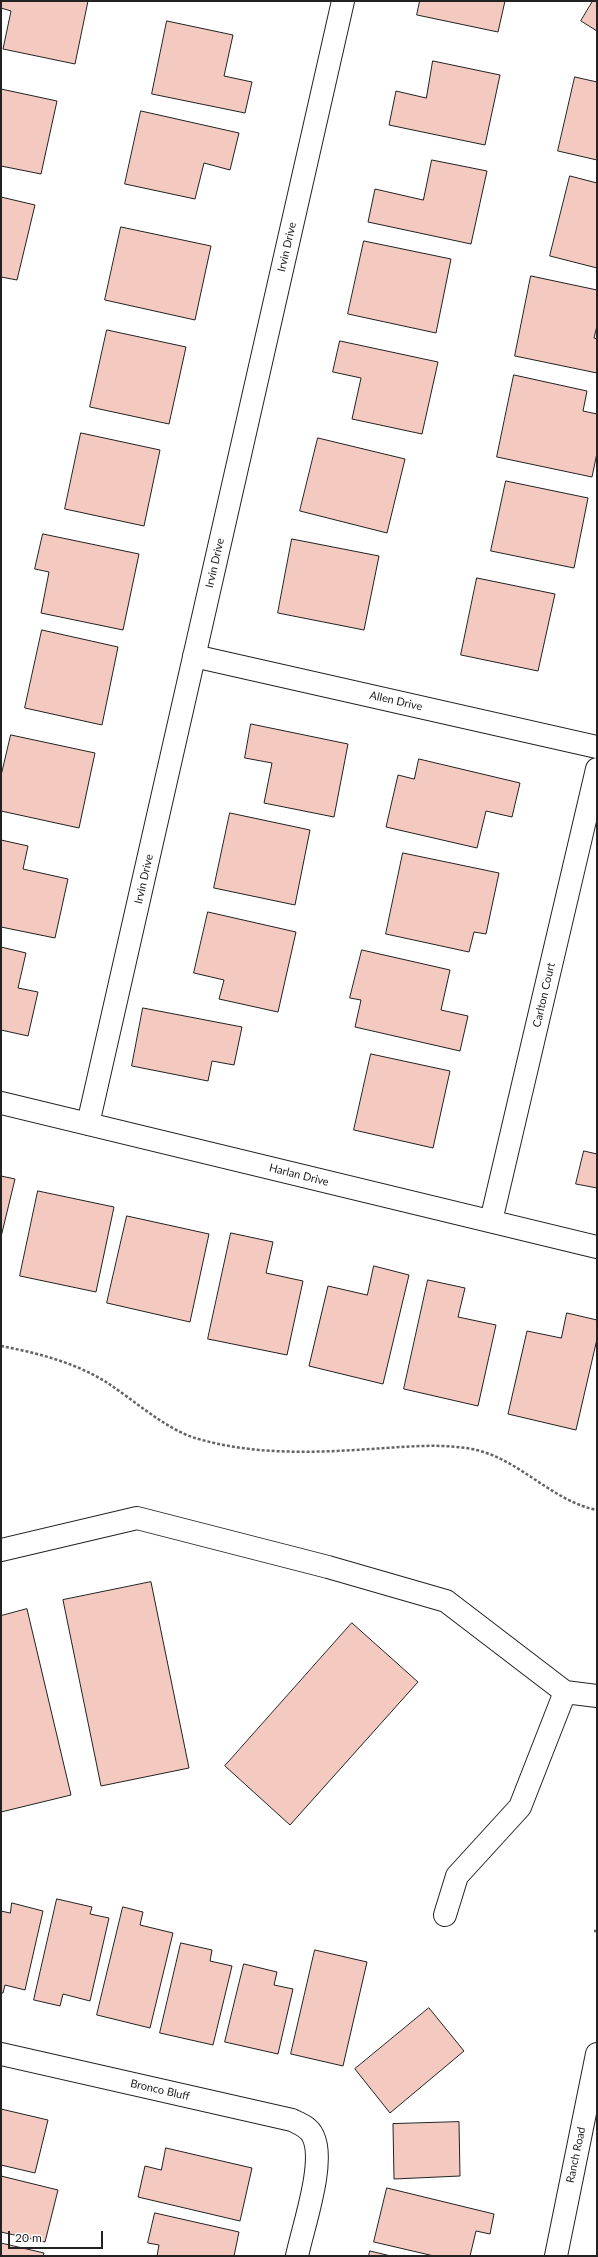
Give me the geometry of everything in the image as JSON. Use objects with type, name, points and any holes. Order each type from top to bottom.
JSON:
[{"type":"street","name":"Irvin Drive","points":[[88,1124],[342,1]]},
{"type":"street","name":"Allen Drive","points":[[194,656],[597,747]]},
{"type":"street","name":"Carlton Court","points":[[490,1221],[597,769]]},
{"type":"street","name":"Harlan Drive","points":[[1,1103],[597,1247]]},
{"type":"street","points":[[1,1550],[137,1518],[328,1567],[446,1601],[565,1692],[597,1696]]},
{"type":"street","points":[[445,1915],[457,1876],[520,1808],[565,1692]]},
{"type":"street","name":"Bronco Bluff","points":[[1,2054],[292,2120],[306,2127],[313,2136],[317,2151],[317,2169],[297,2256]]},
{"type":"street","name":"Ranch Road","points":[[556,2256],[597,2054]]},
{"type":"path","points":[[1,1346],[37,1353],[72,1366],[98,1378],[175,1428],[194,1438],[267,1451],[325,1452],[432,1445],[472,1449],[494,1455],[518,1467],[556,1493],[587,1508],[597,1510]]},
{"type":"building","points":[[1,1],[88,1],[75,64],[3,49],[11,11],[1,8]]},
{"type":"building","points":[[420,1],[505,1],[498,32],[417,15]]},
{"type":"building","points":[[593,1],[597,1],[597,31],[581,21]]},
{"type":"building","points":[[167,21],[233,35],[224,76],[252,82],[245,113],[152,94]]},
{"type":"building","points":[[433,61],[500,75],[485,145],[389,125],[396,91],[426,98]]},
{"type":"building","points":[[575,77],[597,82],[597,160],[558,151]]},
{"type":"building","points":[[1,89],[57,101],[41,174],[1,166]]},
{"type":"building","points":[[141,111],[239,133],[230,170],[204,163],[195,199],[125,184]]},
{"type":"building","points":[[432,160],[487,171],[471,244],[368,222],[375,189],[423,200]]},
{"type":"building","points":[[570,176],[597,183],[597,268],[550,256]]},
{"type":"building","points":[[1,197],[35,205],[17,280],[1,277]]},
{"type":"building","points":[[121,227],[211,246],[195,320],[105,300]]},
{"type":"building","points":[[364,241],[451,259],[436,333],[348,314]]},
{"type":"building","points":[[531,276],[597,290],[597,326],[594,338],[597,339],[597,373],[515,356]]},
{"type":"building","points":[[107,330],[186,347],[169,424],[90,407]]},
{"type":"building","points":[[340,341],[438,362],[422,434],[352,419],[361,378],[333,372]]},
{"type":"building","points":[[514,375],[587,391],[583,411],[597,414],[597,453],[592,477],[497,457]]},
{"type":"building","points":[[81,433],[160,450],[144,526],[65,509]]},
{"type":"building","points":[[318,438],[405,459],[387,533],[300,511]]},
{"type":"building","points":[[506,481],[588,498],[574,568],[491,551]]},
{"type":"building","points":[[43,534],[139,554],[123,630],[41,613],[49,572],[35,569]]},
{"type":"building","points":[[292,539],[379,556],[364,630],[278,613]]},
{"type":"building","points":[[477,578],[555,594],[538,671],[461,655]]},
{"type":"building","points":[[42,630],[118,647],[102,725],[25,708]]},
{"type":"building","points":[[251,724],[348,744],[334,817],[264,803],[272,763],[245,758]]},
{"type":"building","points":[[11,735],[95,753],[79,828],[1,811],[1,776]]},
{"type":"building","points":[[419,759],[520,783],[512,817],[486,811],[477,848],[386,827],[398,775],[414,779]]},
{"type":"building","points":[[230,813],[310,830],[295,905],[214,888]]},
{"type":"building","points":[[1,840],[28,846],[23,869],[68,879],[55,938],[1,927]]},
{"type":"building","points":[[403,853],[499,873],[486,934],[474,932],[469,952],[386,934]]},
{"type":"building","points":[[208,912],[296,932],[278,1012],[219,999],[224,980],[194,973]]},
{"type":"building","points":[[1,947],[26,953],[18,988],[38,992],[28,1036],[1,1030]]},
{"type":"building","points":[[362,950],[450,970],[441,1010],[468,1016],[460,1051],[355,1027],[361,1000],[350,998]]},
{"type":"building","points":[[143,1008],[242,1027],[234,1065],[212,1061],[208,1081],[132,1066]]},
{"type":"building","points":[[371,1054],[450,1071],[433,1148],[354,1130]]},
{"type":"building","points":[[584,1151],[597,1154],[597,1188],[576,1184]]},
{"type":"building","points":[[1,1176],[15,1179],[1,1237]]},
{"type":"building","points":[[38,1191],[114,1207],[96,1292],[20,1276]]},
{"type":"building","points":[[127,1216],[209,1234],[190,1322],[107,1303]]},
{"type":"building","points":[[231,1233],[273,1242],[266,1273],[303,1281],[287,1355],[208,1339]]},
{"type":"building","points":[[374,1266],[409,1275],[383,1384],[309,1366],[328,1286],[367,1295]]},
{"type":"building","points":[[428,1280],[465,1288],[458,1317],[496,1325],[478,1406],[404,1389]]},
{"type":"building","points":[[567,1313],[597,1320],[597,1339],[576,1430],[508,1414],[527,1331],[561,1338]]},
{"type":"building","points":[[151,1582],[189,1768],[101,1786],[63,1600]]},
{"type":"building","points":[[27,1609],[71,1795],[1,1812],[1,1616]]},
{"type":"building","points":[[352,1623],[418,1682],[290,1825],[225,1766]]},
{"type":"building","points":[[57,1899],[92,1907],[90,1914],[109,1918],[90,2001],[63,1994],[60,2006],[34,2000]]},
{"type":"building","points":[[12,1903],[43,1911],[25,1990],[5,1985],[3,1993],[1,1993],[1,1911],[10,1913]]},
{"type":"building","points":[[123,1907],[143,1912],[140,1925],[173,1933],[150,2028],[97,2015]]},
{"type":"building","points":[[181,1943],[212,1950],[210,1961],[232,1966],[213,2045],[160,2033]]},
{"type":"building","points":[[315,1950],[367,1962],[343,2066],[291,2054]]},
{"type":"building","points":[[244,1964],[277,1972],[274,1985],[293,1989],[278,2054],[225,2042]]},
{"type":"building","points":[[429,2008],[464,2051],[390,2113],[355,2069]]},
{"type":"building","points":[[1,2109],[48,2120],[35,2173],[1,2165]]},
{"type":"building","points":[[459,2122],[460,2176],[394,2179],[393,2124]]},
{"type":"building","points":[[166,2148],[252,2168],[240,2221],[138,2197],[145,2166],[161,2170]]},
{"type":"building","points":[[1,2176],[58,2190],[45,2242],[1,2232]]},
{"type":"building","points":[[387,2188],[494,2214],[490,2234],[476,2231],[470,2256],[434,2256],[374,2242]]},
{"type":"building","points":[[155,2213],[239,2232],[234,2256],[157,2256],[159,2245],[148,2243]]},
{"type":"building","points":[[1,2243],[44,2253],[43,2256],[1,2256]]},
{"type":"building","points":[[370,2251],[391,2256],[369,2256]]}]
